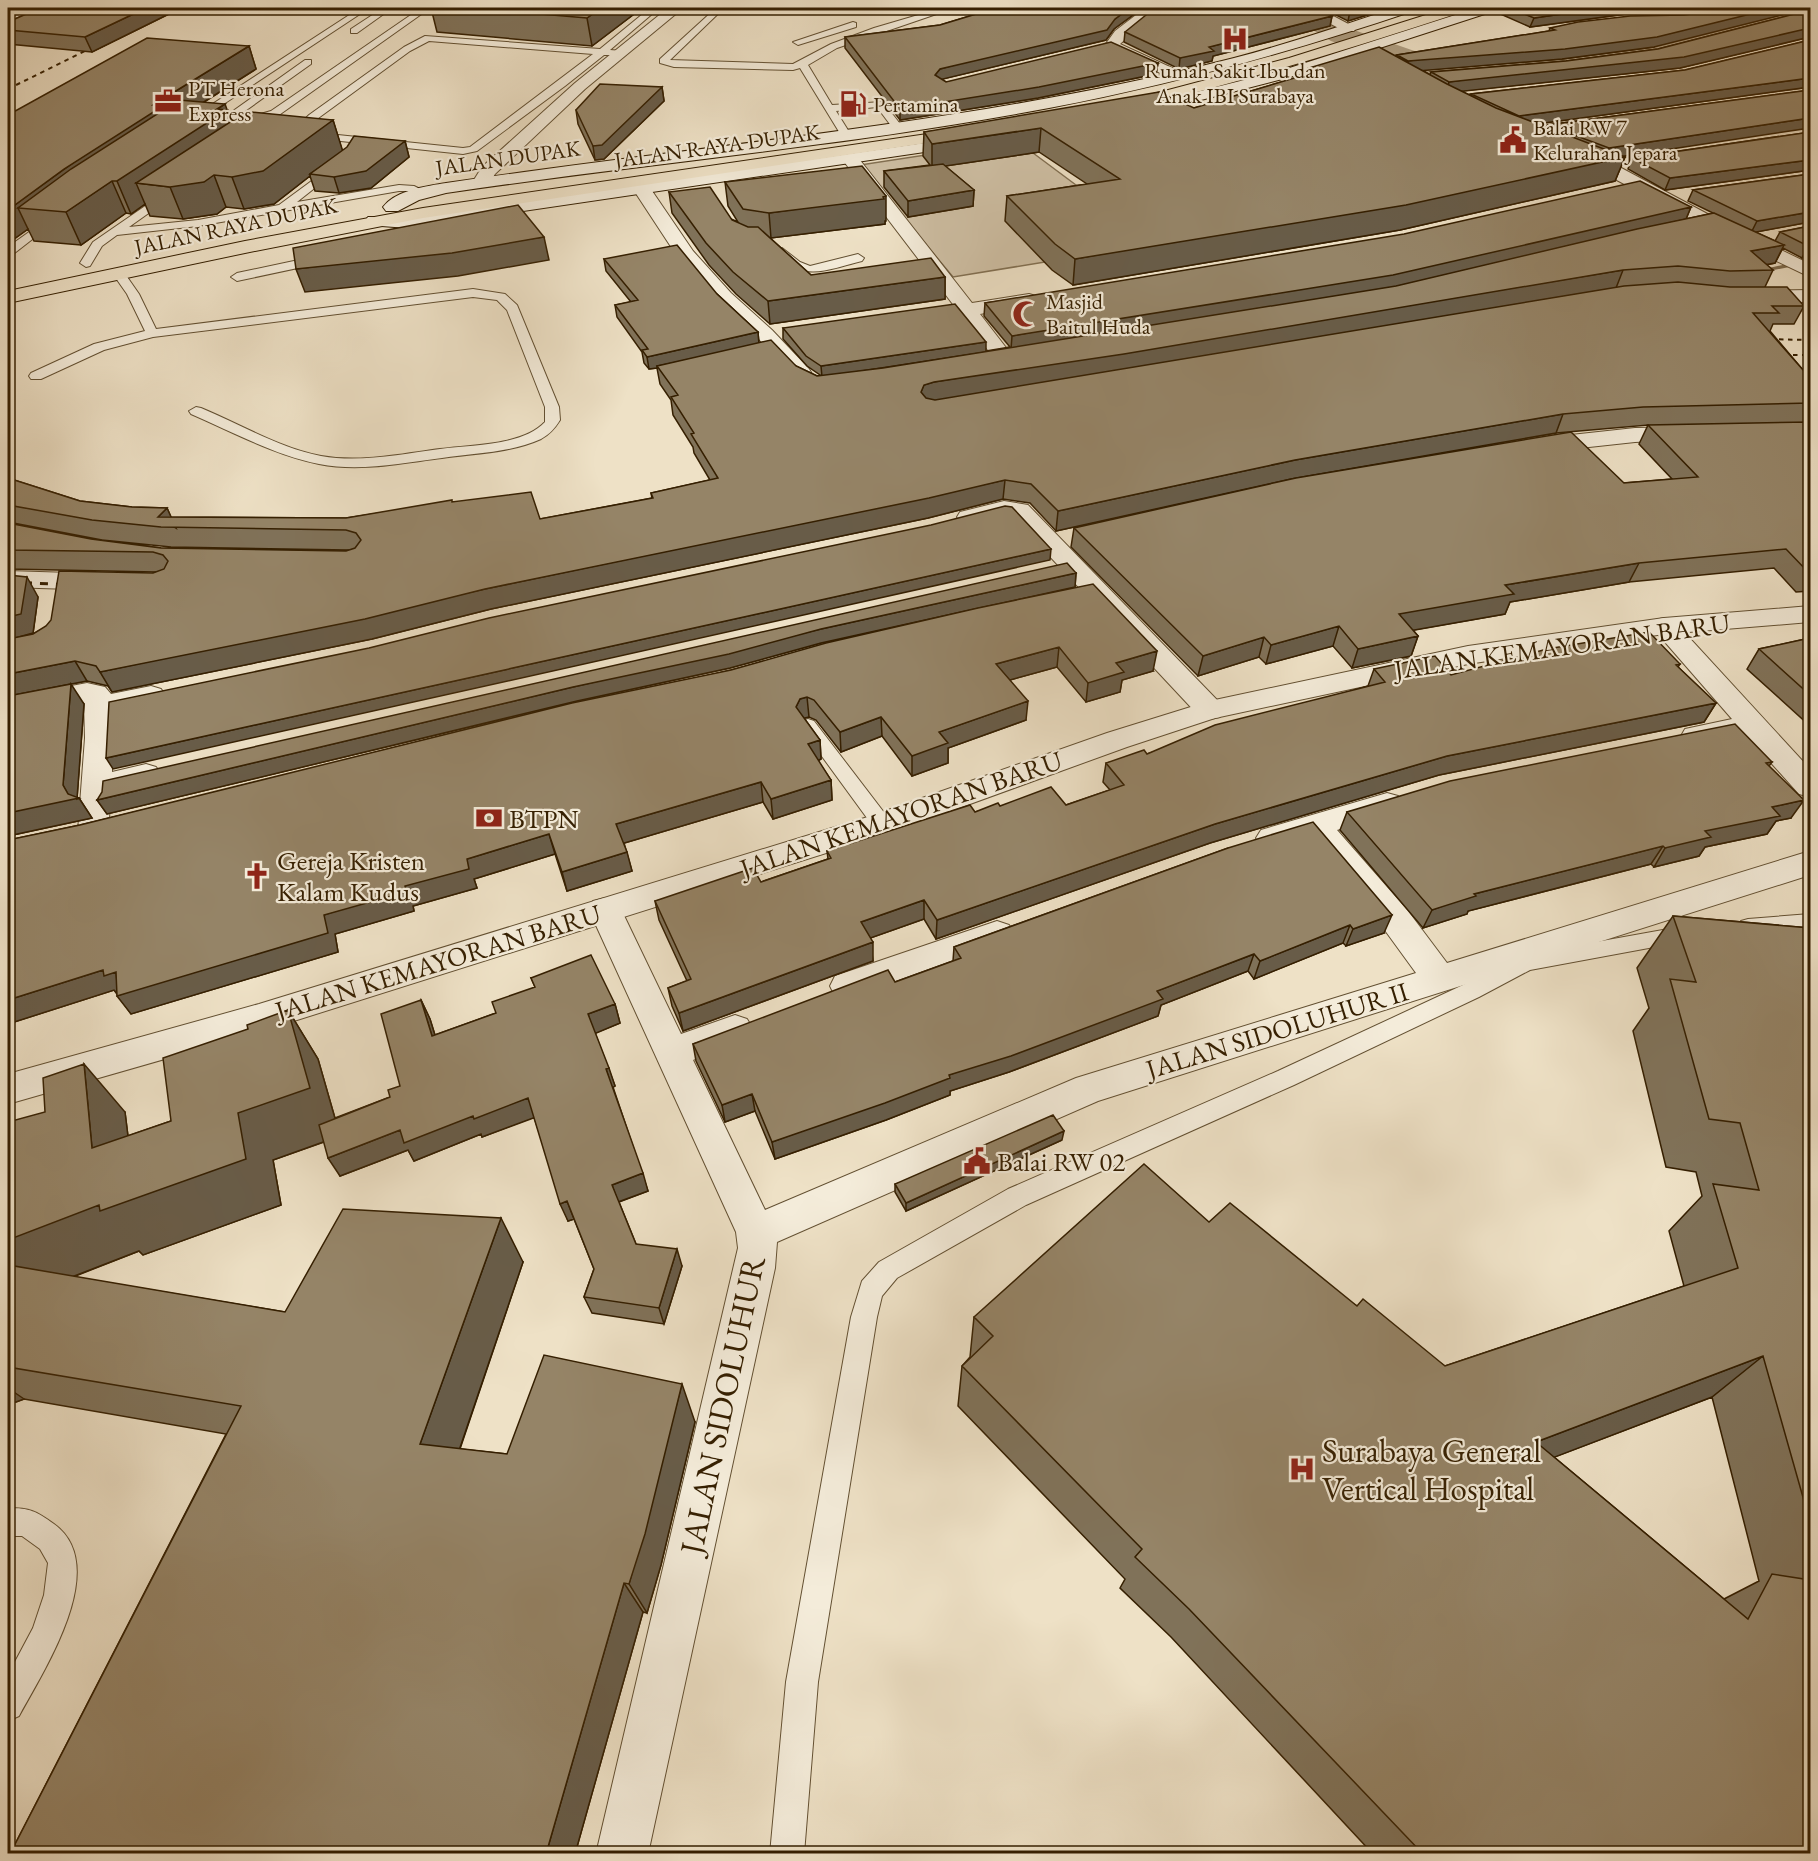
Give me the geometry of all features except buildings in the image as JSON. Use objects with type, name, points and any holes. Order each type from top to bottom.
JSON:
[{"type":"main road","name":"JALAN RAYA DUPAK","points":[[1355,39],[1431,8]]},
{"type":"main road","name":"JALAN RAYA DUPAK","points":[[1109,113],[1234,79],[1355,39],[1460,8]]},
{"type":"main road","name":"JALAN RAYA DUPAK","points":[[65,267],[392,207],[732,154],[1107,102],[1234,79]]},
{"type":"main road","name":"JALAN RAYA DUPAK","points":[[8,297],[276,239],[483,202],[955,135],[1083,114]]},
{"type":"street","points":[[481,183],[488,171],[580,86],[676,8]]},
{"type":"street","points":[[1311,9],[1331,8]]},
{"type":"street","name":"JALAN DUPAK","points":[[1234,79],[1355,39],[1408,8]]},
{"type":"street","name":"JALAN DUPAK","points":[[392,207],[406,198],[422,193],[481,183],[732,154],[846,135],[999,116],[1489,8]]},
{"type":"street","points":[[1311,9],[1383,60]]},
{"type":"street","points":[[1779,20],[1801,11]]},
{"type":"street","points":[[1145,12],[1106,46],[1178,76]]},
{"type":"street","name":"JALAN DUPAK","points":[[374,221],[408,223],[642,189],[707,187],[849,159],[987,138]]},
{"type":"street","points":[[1563,152],[1604,166],[1709,222],[1801,266]]},
{"type":"street","points":[[849,159],[918,245],[963,307],[994,360],[1027,354]]},
{"type":"street","points":[[1604,166],[1627,163]]},
{"type":"street","points":[[1616,189],[1638,184]]},
{"type":"street","points":[[642,189],[686,255],[724,297],[763,333],[782,339],[813,385]]},
{"type":"street","points":[[1664,197],[1687,194]]},
{"type":"street","points":[[1678,228],[1709,222]]},
{"type":"street","points":[[1750,241],[1780,235]]},
{"type":"street","points":[[1733,297],[1810,296]]},
{"type":"street","points":[[940,308],[1052,297]]},
{"type":"street","points":[[757,354],[782,339]]},
{"type":"street","points":[[1511,450],[1556,442],[1635,435],[1707,433]]},
{"type":"street","points":[[941,524],[1004,508],[1013,508],[1061,539],[1071,565],[1210,710]]},
{"type":"street","points":[[1042,571],[1071,565]]},
{"type":"street","points":[[8,579],[122,582]]},
{"type":"street","points":[[8,586],[53,589],[56,595],[54,606]]},
{"type":"street","points":[[1067,598],[1098,592]]},
{"type":"street","name":"JALAN KEMAYORAN BARU","points":[[8,1089],[259,1018],[882,825],[1117,740],[1210,710],[1468,654],[1665,626],[1810,614]]},
{"type":"street","points":[[1665,626],[1810,787]]},
{"type":"street","points":[[8,707],[87,692],[98,700],[177,690]]},
{"type":"street","points":[[61,838],[104,828],[95,786],[98,700]]},
{"type":"street","points":[[1671,741],[1753,724]]},
{"type":"street","points":[[95,786],[173,768]]},
{"type":"street","points":[[1242,847],[1418,794]]},
{"type":"street","points":[[1316,826],[1396,920],[1440,979]]},
{"type":"street","name":"JALAN SIDOLUHUR II","points":[[756,1232],[1089,1089],[1810,863]]},
{"type":"street","name":"JALAN SIDOLUHUR","points":[[605,910],[756,1232],[758,1248],[622,1854]]},
{"type":"street","points":[[815,998],[1027,923]]},
{"type":"street","points":[[672,1053],[760,1019]]},
{"type":"lane","points":[[11,18],[38,8]]},
{"type":"lane","points":[[11,18],[40,16],[63,8]]},
{"type":"lane","points":[[187,125],[365,8]]},
{"type":"lane","points":[[342,39],[388,8]]},
{"type":"lane","points":[[196,118],[258,119],[281,109],[426,8]]},
{"type":"lane","points":[[619,53],[601,52],[428,38],[407,49],[313,117],[306,123],[303,134],[373,143],[473,150],[562,84],[601,52],[655,8]]},
{"type":"lane","points":[[720,8],[663,61],[674,64],[793,67],[809,63],[816,55],[827,49],[902,17],[950,8]]},
{"type":"lane","points":[[798,42],[864,21]]},
{"type":"lane","points":[[227,120],[314,58]]},
{"type":"lane","points":[[803,65],[846,135]]},
{"type":"lane","points":[[830,108],[880,104],[898,129]]},
{"type":"lane","points":[[282,209],[349,155],[346,146],[295,140]]},
{"type":"lane","points":[[86,263],[97,244],[185,184]]},
{"type":"lane","points":[[112,233],[198,223],[399,188],[410,188],[422,193]]},
{"type":"lane","points":[[8,252],[62,211]]},
{"type":"lane","points":[[276,239],[286,266]]},
{"type":"lane","points":[[769,243],[796,265],[809,270],[858,258]]},
{"type":"lane","points":[[237,276],[331,257]]},
{"type":"lane","points":[[119,274],[133,294],[152,333]]},
{"type":"lane","points":[[36,376],[99,347],[152,333],[473,293],[501,297],[513,308],[552,407],[553,420],[545,431],[509,444],[392,460],[352,462],[321,460],[294,453],[196,411]]},
{"type":"lane","points":[[808,725],[882,825]]},
{"type":"lane","points":[[787,1854],[802,1682],[864,1317],[870,1290],[888,1270],[920,1249],[1017,1197],[1286,1078],[1461,996],[1526,962],[1716,930],[1810,922]]},
{"type":"lane","points":[[8,1522],[27,1522],[50,1539],[63,1561],[59,1595],[45,1635],[8,1705]]},
{"type":"shaded area","points":[[1017,141],[1155,244],[953,277],[860,165]]},
{"type":"waterway","points":[[1297,8],[1341,35],[1402,55],[1424,65],[1489,68],[1574,60],[1667,46],[1810,9]]},
{"type":"waterway","points":[[1758,271],[1810,261]]},
{"type":"railway","points":[[8,89],[99,44]]},
{"type":"railway","points":[[1761,339],[1810,340]]},
{"type":"railway","points":[[1775,355],[1810,355]]},
{"type":"railway","points":[[8,582],[73,585]]},
{"type":"place","name":"Rumah Sakit Ibu dan Anak IBI Surabaya","points":[[1235,39]]},
{"type":"place","name":"PT Herona Express","points":[[168,101]]},
{"type":"place","name":"Pertamina","points":[[853,104]]},
{"type":"place","name":"Balai RW 7 Kelurahan Jepara","points":[[1513,140]]},
{"type":"place","name":"Masjid Baitul Huda","points":[[1026,314]]},
{"type":"place","name":"BTPN","points":[[489,818]]},
{"type":"place","name":"Gereja Kristen Kalam Kudus","points":[[257,876]]},
{"type":"place","name":"Balai RW 02","points":[[977,1161]]},
{"type":"place","name":"Surabaya General Vertical Hospital","points":[[1302,1469]]}]
